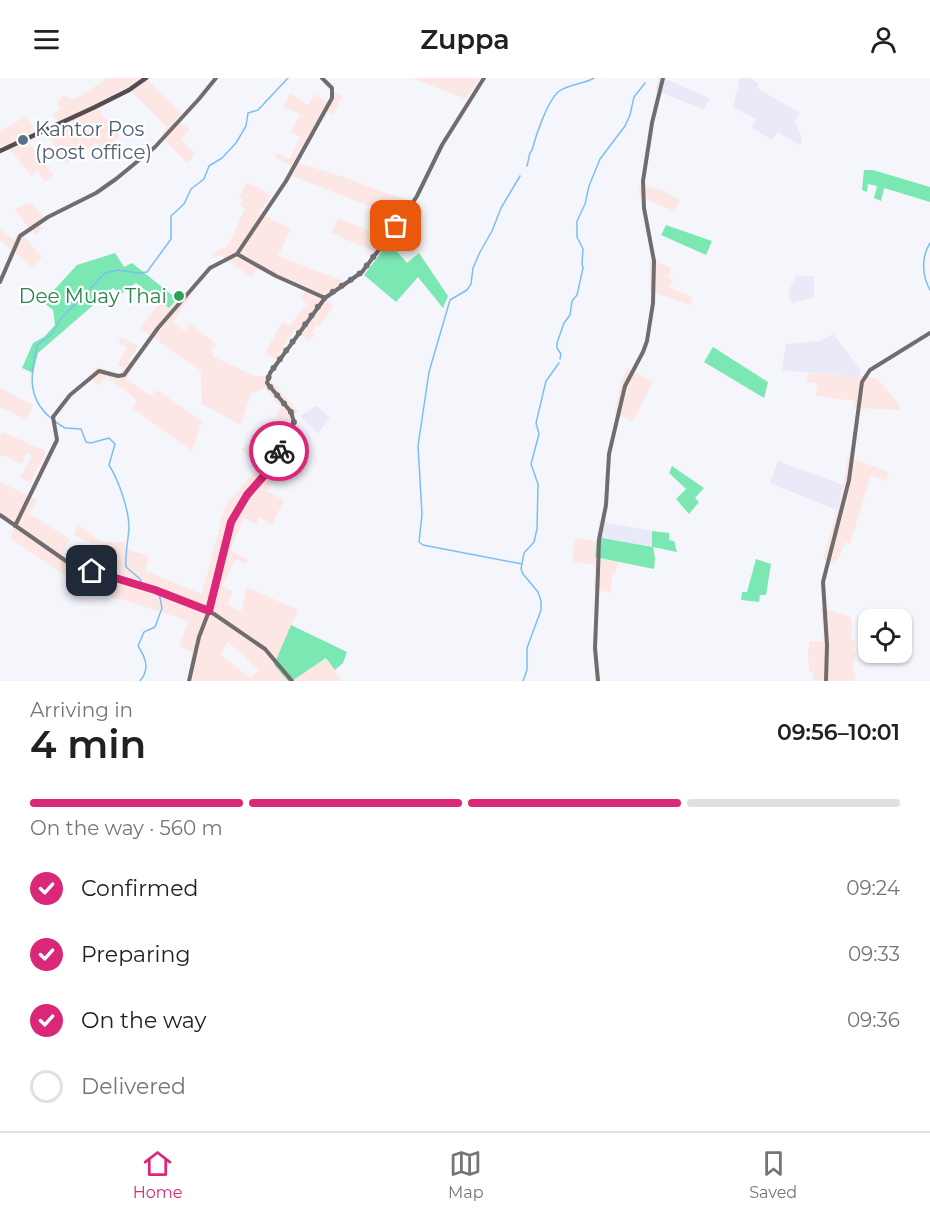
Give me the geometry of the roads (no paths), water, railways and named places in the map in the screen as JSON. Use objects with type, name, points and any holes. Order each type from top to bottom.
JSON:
[{"type":"main road","points":[[0,151],[93,108],[129,90],[146,78]]},
{"type":"street","points":[[0,282],[20,236],[48,218],[96,193],[116,179],[155,147],[216,78]]},
{"type":"street","points":[[15,526],[57,439],[53,420],[57,411],[70,395],[99,371],[118,376],[124,375],[155,331],[210,268],[237,254],[286,182],[332,98],[332,88],[322,78]]},
{"type":"street","points":[[189,681],[231,522],[247,495],[272,466],[294,422],[291,412],[268,386],[267,380],[325,297],[362,272],[403,218],[417,196],[442,145],[484,78]]},
{"type":"street","points":[[598,681],[595,648],[599,540],[606,505],[609,453],[626,383],[647,341],[653,303],[654,261],[644,208],[643,181],[652,123],[663,78]]},
{"type":"street","points":[[237,254],[276,276],[325,297]]},
{"type":"street","points":[[826,681],[827,645],[823,582],[849,480],[862,382],[870,370],[930,333]]},
{"type":"street","points":[[0,515],[71,564],[155,590],[209,611],[265,649],[292,681]]},
{"type":"waterway","points":[[51,418],[37,402],[32,384],[37,345],[52,334],[60,320],[105,273],[118,270],[147,272],[171,239],[171,216],[184,204],[191,189],[204,179],[209,166],[222,158],[236,143],[246,126],[248,113],[258,110],[288,78]]},
{"type":"waterway","points":[[527,166],[542,119],[554,97],[561,90],[594,78]]},
{"type":"waterway","points":[[560,359],[561,354],[557,343],[564,323],[570,315],[572,301],[577,295],[583,268],[583,249],[577,237],[577,221],[600,159],[625,126],[634,97],[645,83]]},
{"type":"waterway","points":[[520,176],[501,208],[480,252],[473,268],[471,284],[467,290],[450,300],[429,372],[418,446],[422,514],[419,542],[423,545],[522,564]]},
{"type":"waterway","points":[[930,243],[925,254],[924,266],[925,279],[930,290]]},
{"type":"waterway","points":[[523,681],[527,670],[527,648],[541,610],[538,592],[521,569],[524,553],[534,542],[537,529],[538,484],[531,464],[539,434],[536,423],[546,381],[559,363]]},
{"type":"waterway","points":[[54,421],[65,428],[81,429],[86,442],[91,443],[109,438],[115,444],[109,465],[120,487],[127,513],[129,528],[126,567],[140,579],[142,584]]},
{"type":"waterway","points":[[140,681],[146,664],[138,646],[144,632],[155,627],[162,608],[159,593],[147,588]]},
{"type":"place","name":"Kantor Pos (post office)","points":[[23,140]]},
{"type":"place","name":"Dee Muay Thai","points":[[179,296]]}]
